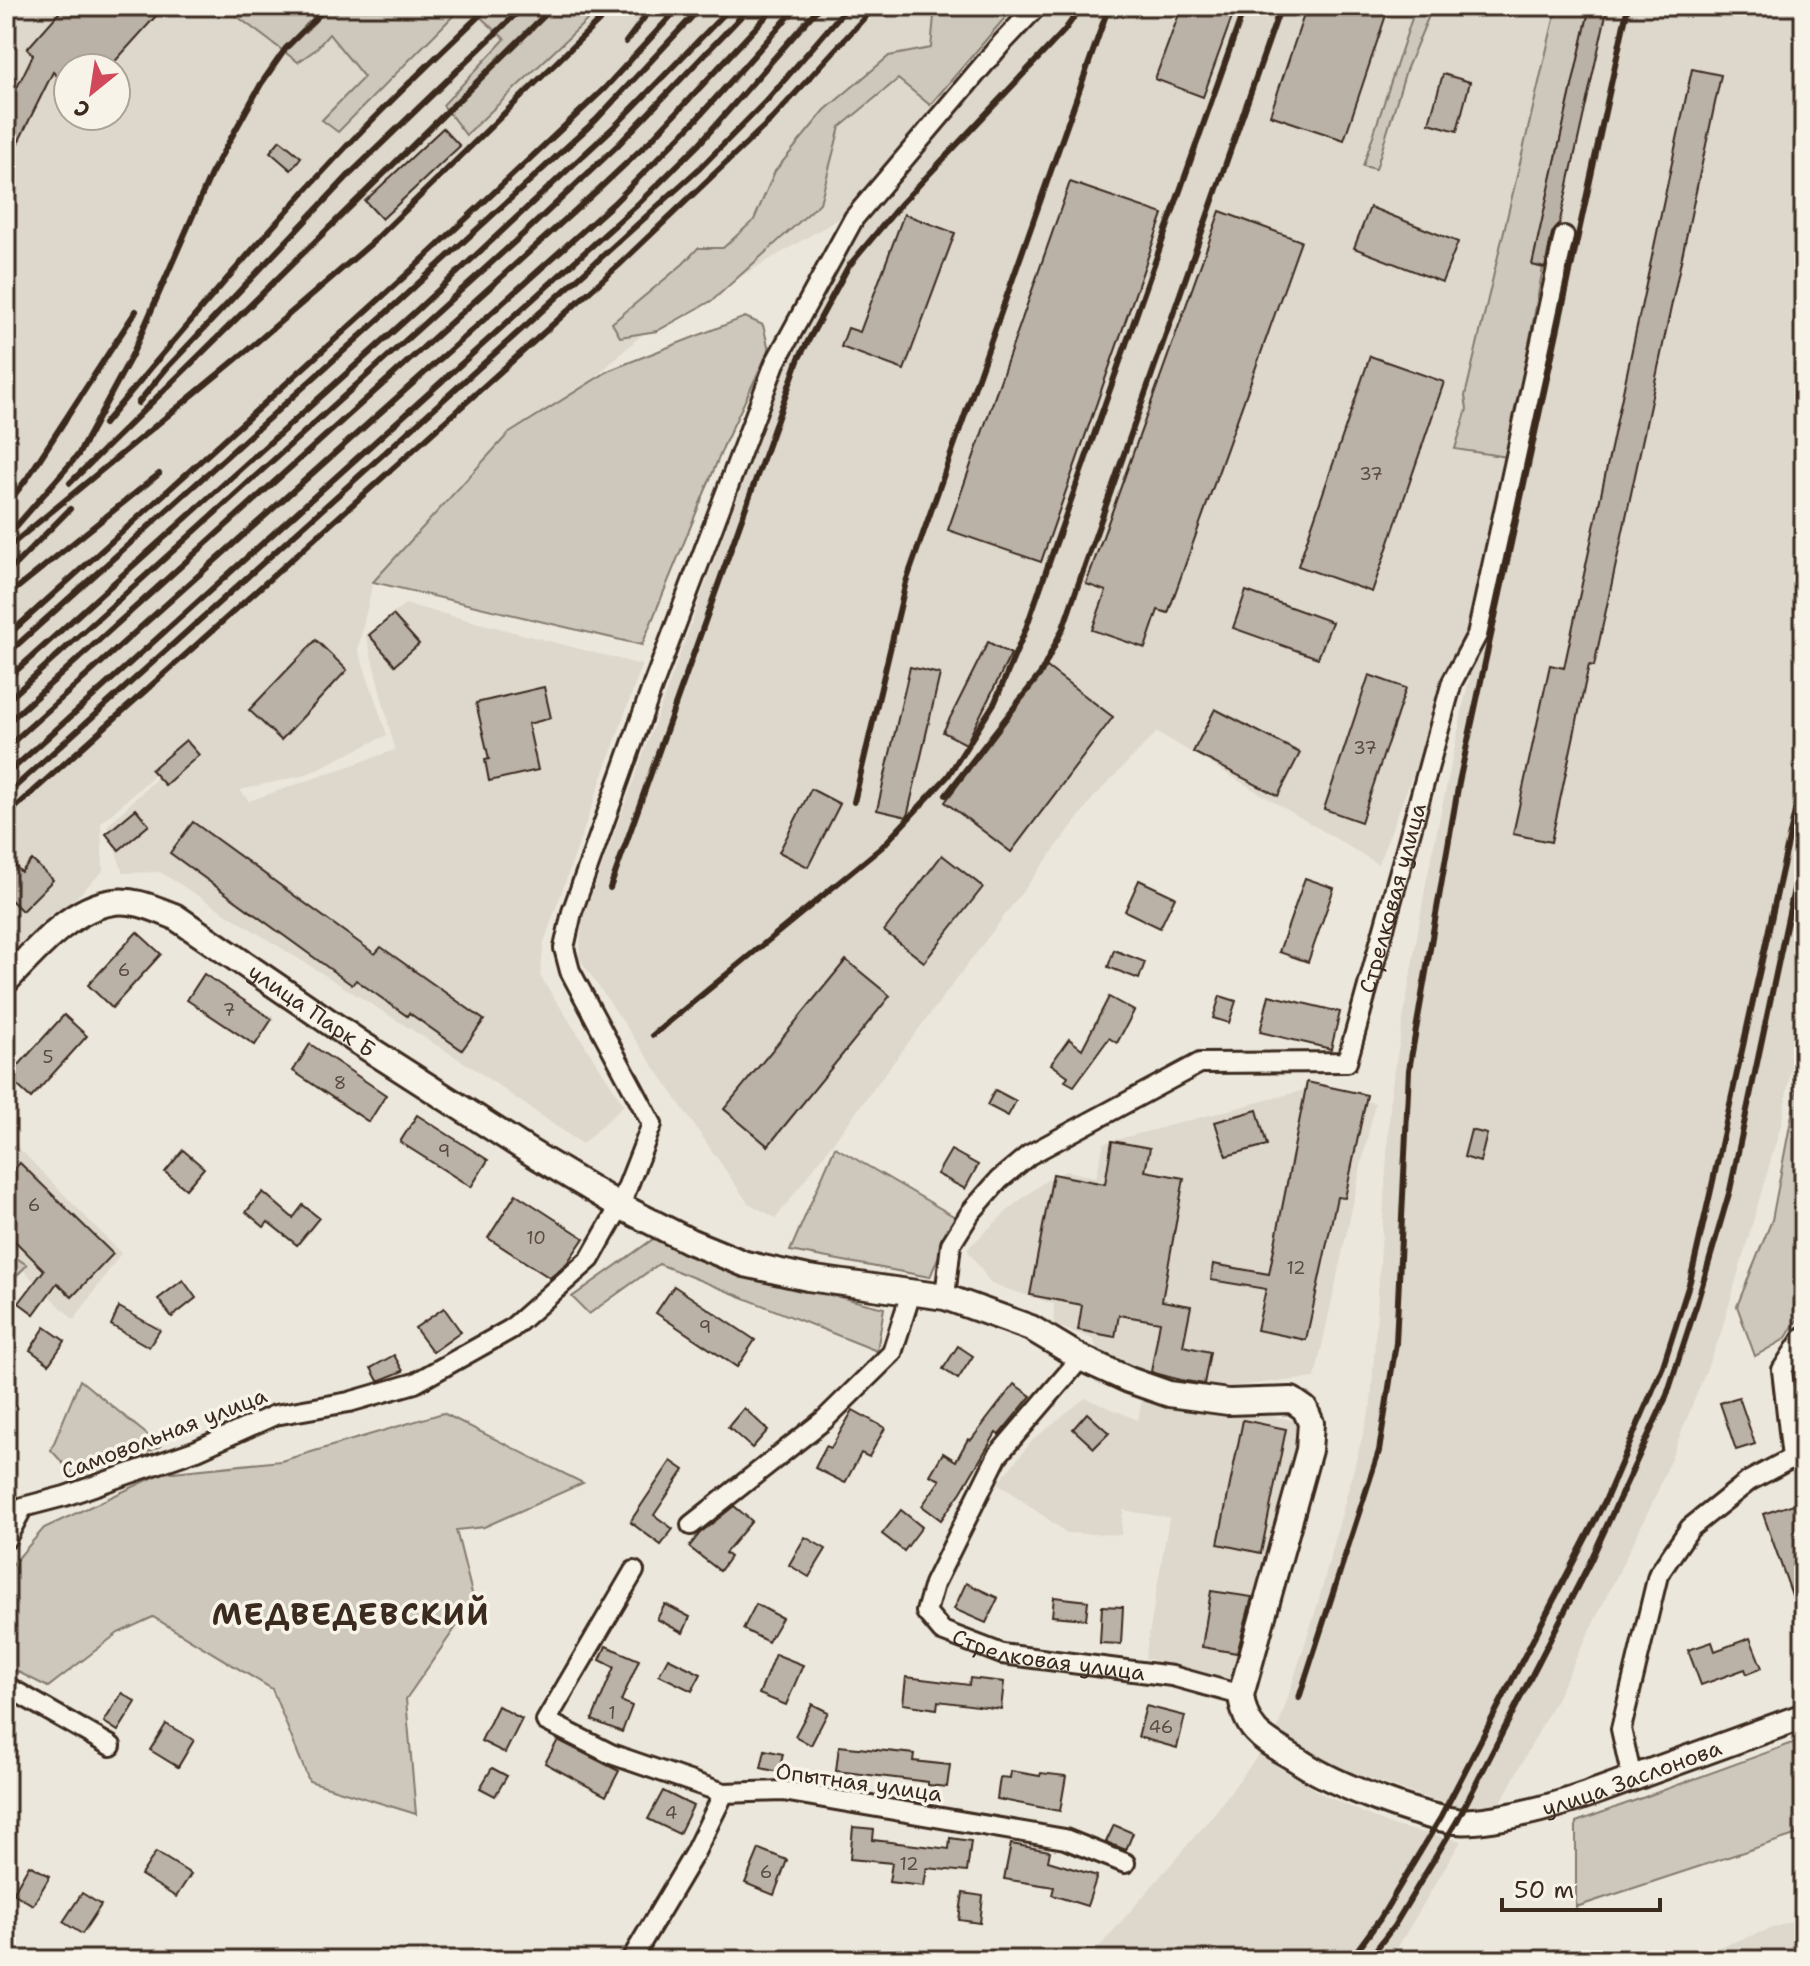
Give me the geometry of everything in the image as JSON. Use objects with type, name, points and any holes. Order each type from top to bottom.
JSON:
[{"type":"street","name":"Самовольная улица","points":[[6,1539],[23,1507],[65,1496],[197,1450],[275,1415],[349,1402],[415,1383],[511,1329],[590,1259],[620,1206],[652,1124],[570,971],[564,948],[572,912],[653,685],[775,363],[854,218],[1001,44],[1037,6]]},
{"type":"street","name":"Стрелковая улица","points":[[945,1297],[951,1244],[971,1212],[999,1180],[1029,1155],[1200,1063],[1347,1062],[1452,682],[1477,635],[1564,236]]},
{"type":"street","name":"улица Парк Б","points":[[6,981],[60,930],[93,908],[115,901],[146,905],[174,916],[357,1041],[620,1206]]},
{"type":"street","points":[[620,1206],[689,1241],[745,1264],[808,1278],[945,1297],[1031,1328],[1081,1358],[1169,1394],[1228,1402],[1292,1400],[1305,1409],[1311,1423],[1309,1450],[1241,1695]]},
{"type":"street","points":[[691,1525],[824,1420],[892,1353],[911,1293]]},
{"type":"street","points":[[1632,1779],[1621,1729],[1658,1575],[1690,1528],[1749,1481],[1798,1460],[1782,1370],[1804,1336]]},
{"type":"street","name":"Стрелковая улица","points":[[1081,1358],[998,1455],[934,1584],[926,1612],[942,1631],[1002,1654],[1172,1676],[1241,1695]]},
{"type":"street","name":"Опытная улица","points":[[634,1571],[546,1721],[611,1754],[724,1793],[783,1791],[1065,1839],[1125,1863]]},
{"type":"street","points":[[6,1686],[111,1746]]},
{"type":"street","name":"улица Заслонова","points":[[1241,1695],[1243,1716],[1250,1727],[1274,1745],[1336,1781],[1395,1804],[1457,1821],[1484,1820],[1545,1809],[1804,1716]]},
{"type":"street","points":[[631,1960],[694,1854],[724,1793]]},
{"type":"shaded area","points":[[6,6],[1021,6],[847,214],[740,277],[676,303],[373,582],[358,649],[387,735],[305,775],[240,790],[249,801],[395,750],[366,635],[405,604],[642,665],[544,942],[540,976],[624,1105],[582,1144],[473,1068],[160,872],[123,873],[107,826],[191,742],[101,823],[103,871],[6,966]]},
{"type":"shaded area","points":[[234,6],[463,6],[338,132],[322,120],[364,77],[329,34],[315,50],[298,62],[234,14]]},
{"type":"shaded area","points":[[468,6],[602,6],[466,135],[443,105],[505,39]]},
{"type":"shaded area","points":[[935,6],[1015,6],[930,105],[898,79],[840,127],[820,203],[713,300],[657,331],[620,337],[612,323],[698,248],[723,248],[754,220],[775,171],[825,110],[889,56],[931,48]]},
{"type":"shaded area","points":[[1052,6],[1804,6],[1804,995],[1782,1121],[1720,1336],[1655,1498],[1557,1697],[1493,1817],[1332,1765],[1277,1731],[1318,1603],[1371,1404],[1391,1092],[1426,883],[1491,575],[1378,864],[1157,732],[1094,797],[776,1218],[748,1203],[579,958],[582,921],[787,362],[857,232],[1016,40]]},
{"type":"shaded area","points":[[1416,6],[1433,6],[1406,70],[1376,169],[1363,166]]},
{"type":"shaded area","points":[[1557,6],[1590,6],[1532,265],[1543,268],[1508,457],[1455,449],[1467,409],[1465,396]]},
{"type":"shaded area","points":[[745,317],[763,325],[769,350],[724,445],[642,645],[373,582],[508,434],[610,370]]},
{"type":"shaded area","points":[[1804,1051],[1804,1309],[1785,1339],[1755,1356],[1737,1306],[1772,1220]]},
{"type":"shaded area","points":[[1308,1089],[1375,1103],[1315,1378],[1224,1387],[1158,1377],[1098,1356],[1094,1339],[1054,1325],[1054,1304],[991,1284],[967,1249],[1015,1204],[1047,1180],[1066,1171],[1096,1177],[1104,1143]]},
{"type":"shaded area","points":[[6,1135],[121,1253],[74,1320],[6,1257]]},
{"type":"shaded area","points":[[835,1147],[955,1217],[930,1277],[790,1251]]},
{"type":"shaded area","points":[[656,1237],[758,1277],[884,1308],[877,1351],[659,1264],[589,1314],[572,1297]]},
{"type":"shaded area","points":[[6,1251],[27,1265],[6,1287]]},
{"type":"shaded area","points":[[80,1380],[161,1446],[81,1483],[51,1450]]},
{"type":"shaded area","points":[[1143,1394],[1304,1422],[1243,1682],[1145,1658],[1169,1518],[1123,1510],[1121,1535],[1067,1533],[998,1483],[1033,1440],[1085,1398],[1138,1420]]},
{"type":"shaded area","points":[[443,1413],[583,1483],[484,1527],[456,1530],[474,1601],[406,1699],[416,1814],[309,1781],[272,1689],[153,1617],[118,1633],[48,1687],[6,1666],[6,1572],[44,1528],[163,1473],[281,1461]]},
{"type":"shaded area","points":[[1804,1739],[1804,1832],[1576,1907],[1576,1822]]},
{"type":"shaded area","points":[[1259,1754],[1322,1794],[1390,1825],[1461,1841],[1390,1960],[1088,1960],[1210,1819]]},
{"type":"shaded area","points":[[1804,1917],[1804,1960],[1683,1960]]},
{"type":"building","points":[[65,6],[165,6],[123,52],[52,52],[52,74],[6,167],[6,110],[33,55],[27,49]]},
{"type":"building","points":[[1182,6],[1236,6],[1203,97],[1155,79]]},
{"type":"building","points":[[1307,6],[1389,6],[1344,140],[1270,115]]},
{"type":"building","points":[[1590,6],[1608,6],[1559,225],[1552,233],[1545,268],[1532,265]]},
{"type":"building","points":[[1692,69],[1721,75],[1594,666],[1589,665],[1551,842],[1513,834],[1550,665],[1564,668]]},
{"type":"building","points":[[1443,74],[1470,82],[1457,131],[1429,123]]},
{"type":"building","points":[[443,128],[460,146],[382,219],[365,201]]},
{"type":"building","points":[[280,140],[301,157],[291,170],[270,152]]},
{"type":"building","points":[[1070,182],[1163,214],[1041,562],[948,530]]},
{"type":"building","points":[[1370,207],[1458,242],[1442,282],[1354,248]]},
{"type":"building","points":[[1220,211],[1301,241],[1168,613],[1158,610],[1145,648],[1092,630],[1106,591],[1086,584]]},
{"type":"building","points":[[904,214],[955,233],[904,370],[841,347],[848,328],[860,332]]},
{"type":"building","points":[[1370,356],[1444,382],[1372,592],[1298,566]]},
{"type":"building","points":[[1246,591],[1332,622],[1318,658],[1233,628]]},
{"type":"building","points":[[393,615],[419,644],[395,665],[369,635]]},
{"type":"building","points":[[316,640],[347,670],[281,740],[249,710]]},
{"type":"building","points":[[988,642],[1011,654],[966,744],[943,732]]},
{"type":"building","points":[[910,667],[940,674],[907,817],[877,810]]},
{"type":"building","points":[[1047,667],[1113,717],[1011,852],[945,802]]},
{"type":"building","points":[[1369,675],[1406,688],[1361,822],[1324,809]]},
{"type":"building","points":[[544,687],[551,718],[528,724],[538,770],[489,781],[485,760],[489,759],[476,703]]},
{"type":"building","points":[[1215,709],[1300,753],[1278,796],[1193,752]]},
{"type":"building","points":[[186,740],[199,755],[165,785],[151,770]]},
{"type":"building","points":[[811,789],[840,804],[808,867],[779,852]]},
{"type":"building","points":[[136,809],[149,825],[119,850],[106,834]]},
{"type":"building","points":[[193,822],[375,954],[381,947],[484,1020],[462,1050],[356,980],[352,985],[170,853]]},
{"type":"building","points":[[942,855],[983,887],[924,962],[884,931]]},
{"type":"building","points":[[6,856],[21,872],[32,860],[53,880],[22,911],[6,895]]},
{"type":"building","points":[[1305,878],[1334,888],[1308,962],[1279,952]]},
{"type":"building","points":[[1139,880],[1175,897],[1160,928],[1125,911]]},
{"type":"building","points":[[137,932],[161,954],[112,1008],[88,985]]},
{"type":"building","points":[[1114,950],[1145,962],[1139,979],[1108,967]]},
{"type":"building","points":[[846,960],[890,996],[768,1146],[724,1109]]},
{"type":"building","points":[[204,974],[272,1019],[255,1045],[187,1000]]},
{"type":"building","points":[[1269,995],[1340,1012],[1331,1049],[1260,1032]]},
{"type":"building","points":[[1220,996],[1236,1001],[1229,1023],[1213,1018]]},
{"type":"building","points":[[1109,997],[1134,1011],[1117,1043],[1109,1038],[1074,1086],[1065,1081],[1068,1076],[1051,1064],[1069,1039],[1082,1049]]},
{"type":"building","points":[[64,1015],[87,1036],[31,1098],[8,1077]]},
{"type":"building","points":[[310,1044],[386,1095],[369,1122],[293,1071]]},
{"type":"building","points":[[1307,1082],[1367,1095],[1345,1198],[1337,1197],[1306,1340],[1257,1330],[1266,1289],[1211,1280],[1213,1264],[1269,1274]]},
{"type":"building","points":[[995,1090],[1016,1101],[1008,1116],[987,1105]]},
{"type":"building","points":[[1257,1110],[1267,1145],[1226,1156],[1215,1122]]},
{"type":"building","points":[[417,1115],[488,1160],[471,1187],[400,1142]]},
{"type":"building","points":[[1471,1130],[1487,1134],[1480,1162],[1464,1157]]},
{"type":"building","points":[[1112,1141],[1150,1148],[1145,1171],[1184,1178],[1162,1301],[1191,1306],[1183,1346],[1210,1352],[1204,1384],[1151,1372],[1160,1322],[1119,1315],[1115,1337],[1078,1330],[1082,1305],[1030,1295],[1053,1174],[1105,1184]]},
{"type":"building","points":[[183,1150],[204,1168],[186,1189],[165,1172]]},
{"type":"building","points":[[951,1150],[978,1165],[965,1189],[937,1174]]},
{"type":"building","points":[[20,1163],[113,1254],[72,1297],[57,1283],[34,1314],[19,1303],[44,1270],[6,1232],[6,1177]]},
{"type":"building","points":[[263,1192],[293,1218],[303,1205],[319,1218],[297,1245],[268,1222],[264,1227],[246,1212]]},
{"type":"building","points":[[516,1194],[584,1238],[567,1263],[550,1278],[488,1238]]},
{"type":"building","points":[[183,1280],[196,1298],[172,1317],[158,1299]]},
{"type":"building","points":[[674,1286],[755,1340],[737,1367],[656,1313]]},
{"type":"building","points":[[119,1307],[160,1330],[149,1347],[111,1325]]},
{"type":"building","points":[[444,1308],[461,1332],[433,1352],[415,1328]]},
{"type":"building","points":[[45,1327],[65,1341],[49,1364],[30,1350]]},
{"type":"building","points":[[958,1346],[973,1356],[958,1379],[943,1369]]},
{"type":"building","points":[[394,1355],[403,1371],[378,1381],[371,1368]]},
{"type":"building","points":[[1014,1384],[1031,1396],[999,1435],[996,1433],[941,1520],[922,1506],[940,1480],[930,1475],[943,1453],[956,1461],[968,1439],[971,1440]]},
{"type":"building","points":[[1739,1397],[1755,1444],[1736,1450],[1720,1403]]},
{"type":"building","points":[[744,1408],[768,1430],[752,1448],[728,1427]]},
{"type":"building","points":[[853,1410],[885,1428],[869,1457],[861,1453],[845,1483],[815,1468],[826,1446],[831,1448]]},
{"type":"building","points":[[1087,1413],[1109,1433],[1094,1448],[1073,1429]]},
{"type":"building","points":[[1243,1420],[1286,1429],[1261,1553],[1218,1544]]},
{"type":"building","points":[[671,1461],[684,1470],[654,1515],[673,1529],[661,1545],[630,1522]]},
{"type":"building","points":[[1800,1502],[1804,1514],[1802,1623],[1763,1514]]},
{"type":"building","points":[[734,1506],[752,1521],[725,1553],[730,1557],[720,1571],[689,1547],[700,1533]]},
{"type":"building","points":[[901,1510],[922,1527],[904,1551],[882,1534]]},
{"type":"building","points":[[805,1537],[826,1549],[809,1577],[789,1565]]},
{"type":"building","points":[[966,1583],[998,1598],[986,1623],[954,1609]]},
{"type":"building","points":[[1211,1591],[1252,1597],[1237,1653],[1202,1647]]},
{"type":"building","points":[[1054,1597],[1088,1601],[1086,1619],[1052,1616]]},
{"type":"building","points":[[665,1604],[690,1617],[683,1633],[657,1619]]},
{"type":"building","points":[[756,1604],[782,1618],[768,1642],[743,1629]]},
{"type":"building","points":[[1102,1606],[1123,1607],[1121,1644],[1100,1643]]},
{"type":"building","points":[[1750,1638],[1762,1668],[1747,1674],[1745,1669],[1701,1685],[1688,1650],[1712,1642],[1715,1651]]},
{"type":"building","points":[[606,1646],[639,1660],[621,1701],[632,1706],[622,1732],[592,1720],[614,1667],[600,1660]]},
{"type":"building","points":[[775,1654],[803,1665],[786,1705],[759,1694]]},
{"type":"building","points":[[668,1658],[701,1674],[692,1691],[659,1675]]},
{"type":"building","points":[[906,1677],[969,1685],[970,1678],[1004,1682],[1001,1709],[938,1701],[937,1709],[903,1704]]},
{"type":"building","points":[[122,1693],[136,1702],[118,1731],[104,1722]]},
{"type":"building","points":[[812,1704],[828,1712],[811,1745],[795,1736]]},
{"type":"building","points":[[498,1706],[522,1719],[505,1753],[481,1741]]},
{"type":"building","points":[[1146,1706],[1185,1716],[1177,1748],[1138,1737]]},
{"type":"building","points":[[166,1724],[194,1740],[178,1767],[150,1750]]},
{"type":"building","points":[[558,1740],[619,1771],[606,1796],[545,1763]]},
{"type":"building","points":[[839,1746],[914,1754],[913,1761],[950,1765],[947,1787],[836,1771]]},
{"type":"building","points":[[765,1750],[783,1754],[779,1772],[761,1768]]},
{"type":"building","points":[[492,1768],[507,1776],[495,1796],[480,1788]]},
{"type":"building","points":[[1011,1771],[1066,1776],[1060,1811],[997,1799],[1000,1777],[1010,1778]]},
{"type":"building","points":[[663,1791],[693,1806],[679,1834],[648,1819]]},
{"type":"building","points":[[1114,1825],[1133,1833],[1126,1850],[1106,1842]]},
{"type":"building","points":[[853,1827],[874,1829],[873,1840],[949,1849],[950,1838],[971,1841],[967,1872],[927,1868],[924,1886],[889,1882],[892,1863],[850,1859]]},
{"type":"building","points":[[1011,1844],[1050,1851],[1048,1861],[1097,1876],[1087,1906],[1052,1895],[1054,1887],[1004,1879]]},
{"type":"building","points":[[759,1849],[787,1860],[774,1895],[745,1883]]},
{"type":"building","points":[[156,1852],[191,1874],[176,1897],[141,1875]]},
{"type":"building","points":[[29,1865],[50,1876],[33,1905],[13,1893]]},
{"type":"building","points":[[82,1893],[101,1905],[82,1934],[63,1922]]},
{"type":"building","points":[[963,1893],[983,1896],[980,1923],[959,1920]]},
{"type":"railway","points":[[6,538],[78,455],[132,355],[211,174],[261,84],[286,48],[328,6]]},
{"type":"railway","points":[[104,424],[222,284],[314,182],[380,112],[489,6]]},
{"type":"railway","points":[[138,403],[166,369],[347,177],[524,6]]},
{"type":"railway","points":[[70,483],[554,6]]},
{"type":"railway","points":[[6,549],[373,242],[614,6]]},
{"type":"railway","points":[[626,42],[653,6]]},
{"type":"railway","points":[[6,637],[404,277],[604,89],[680,6]]},
{"type":"railway","points":[[6,655],[596,120],[702,6]]},
{"type":"railway","points":[[6,680],[417,310],[617,124],[732,6]]},
{"type":"railway","points":[[6,702],[532,226],[618,145],[751,6]]},
{"type":"railway","points":[[6,724],[600,188],[651,140],[776,6]]},
{"type":"railway","points":[[6,748],[614,203],[696,120],[798,6]]},
{"type":"railway","points":[[6,775],[636,206],[699,144],[820,6]]},
{"type":"railway","points":[[6,795],[700,168],[768,99],[848,6]]},
{"type":"railway","points":[[6,816],[619,265],[773,118],[875,6]]},
{"type":"railway","points":[[610,888],[799,358],[848,267],[900,205],[1064,31],[1082,6]]},
{"type":"railway","points":[[854,802],[906,582],[1109,6]]},
{"type":"railway","points":[[653,1035],[882,847],[948,776],[995,702],[1025,631],[1245,6]]},
{"type":"railway","points":[[946,795],[1041,673],[1063,628],[1281,6]]},
{"type":"railway","points":[[1299,1698],[1379,1451],[1396,1343],[1409,1070],[1459,782],[1628,6]]},
{"type":"railway","points":[[6,506],[136,311]]},
{"type":"railway","points":[[6,597],[159,474]]},
{"type":"railway","points":[[6,574],[70,509]]},
{"type":"railway","points":[[1350,1960],[1380,1919],[1441,1817],[1605,1501],[1663,1366],[1690,1281],[1804,771]]},
{"type":"railway","points":[[1368,1960],[1394,1926],[1457,1821],[1590,1562],[1667,1395],[1730,1190],[1804,842]]},
{"type":"district","name":"МЕДВЕДЕВСКИЙ","points":[[351,1615]]}]
